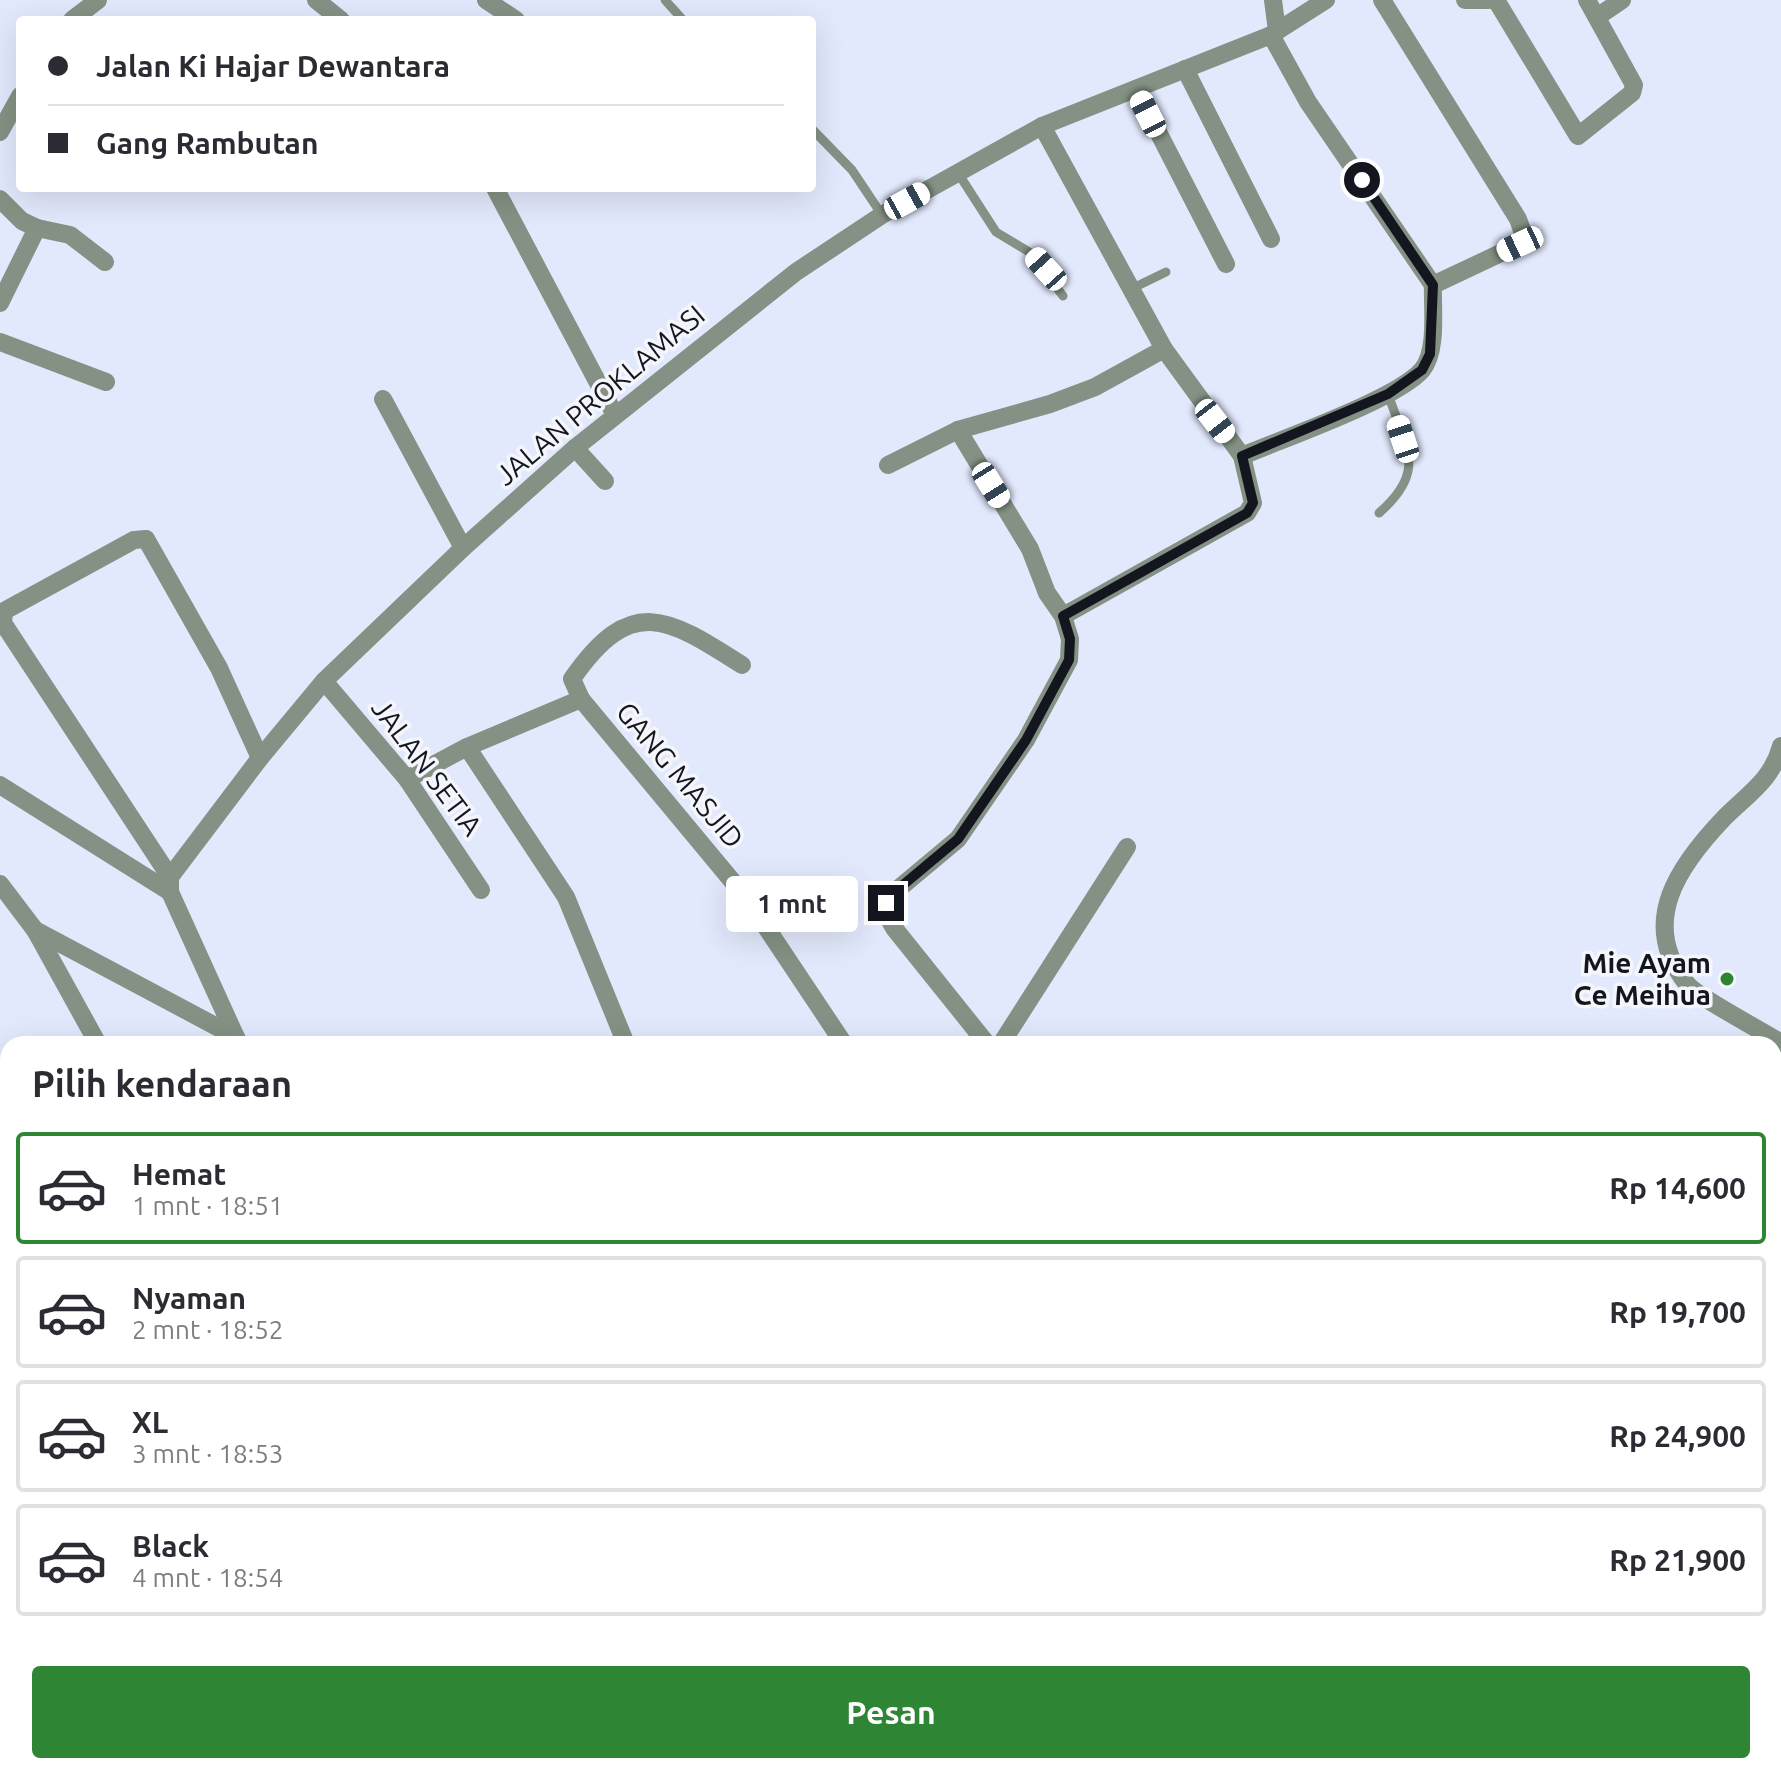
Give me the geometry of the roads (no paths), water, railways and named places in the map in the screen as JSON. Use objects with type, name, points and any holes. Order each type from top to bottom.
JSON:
[{"type":"street","points":[[77,16],[98,0]]},
{"type":"street","points":[[316,0],[336,16]]},
{"type":"street","points":[[486,0],[510,16]]},
{"type":"street","points":[[1242,456],[1388,394],[1422,370],[1430,354],[1433,285],[1308,102],[1274,33],[1273,0]]},
{"type":"street","name":"JALAN PROKLAMASI","points":[[170,884],[260,758],[324,681],[463,548],[575,448],[796,272],[882,215],[1042,126],[1274,33],[1326,0]]},
{"type":"street","points":[[1382,0],[1518,219],[1523,233],[1520,244],[1433,285]]},
{"type":"street","points":[[1465,0],[1489,0]]},
{"type":"street","points":[[1496,0],[1578,136],[1632,93],[1634,85],[1587,0]]},
{"type":"street","points":[[1597,17],[1622,0]]},
{"type":"street","points":[[1185,69],[1271,239]]},
{"type":"street","points":[[1136,89],[1226,264]]},
{"type":"street","points":[[0,132],[16,103]]},
{"type":"street","points":[[1042,126],[1164,349],[1242,456],[1253,503],[1247,513],[1063,616]]},
{"type":"street","points":[[497,192],[615,415]]},
{"type":"street","points":[[0,199],[22,221],[37,228],[70,235],[105,262]]},
{"type":"street","points":[[0,303],[37,228]]},
{"type":"street","points":[[0,342],[106,382]]},
{"type":"street","points":[[888,465],[958,430],[1084,391],[1164,349]]},
{"type":"street","points":[[383,399],[463,548]]},
{"type":"street","points":[[958,430],[1030,549],[1047,593],[1063,616],[1070,639],[1069,660],[1026,740],[958,839],[891,895],[886,903],[886,914],[894,928],[981,1036]]},
{"type":"street","points":[[575,448],[605,481]]},
{"type":"street","points":[[236,1036],[170,884],[3,623],[4,611],[134,540],[146,539],[219,668],[260,758]]},
{"type":"street","points":[[581,699],[572,679],[622,626],[632,622],[662,622],[686,630],[742,665]]},
{"type":"street","name":"JALAN SETIA","points":[[324,681],[407,779],[481,890]]},
{"type":"street","name":"GANG MASJID","points":[[407,779],[467,747],[581,699],[748,900],[839,1036]]},
{"type":"street","points":[[1770,1036],[1688,985],[1669,949],[1663,915],[1674,881],[1691,855],[1726,816],[1762,784],[1776,763],[1781,746]]},
{"type":"street","points":[[467,747],[566,897],[623,1036]]},
{"type":"street","points":[[0,785],[170,884]]},
{"type":"street","points":[[1006,1036],[1127,847]]},
{"type":"street","points":[[0,884],[35,930],[94,1036]]},
{"type":"street","points":[[35,930],[231,1036]]},
{"type":"lane","points":[[665,0],[679,16]]},
{"type":"lane","points":[[816,133],[852,170],[882,215]]},
{"type":"lane","points":[[958,173],[996,232],[1031,253],[1063,296]]},
{"type":"lane","points":[[1131,289],[1166,272]]},
{"type":"lane","points":[[1379,513],[1400,495],[1408,478],[1410,462],[1388,394]]},
{"type":"place","name":"Mie Ayam Ce Meihua","points":[[1727,979]]}]
